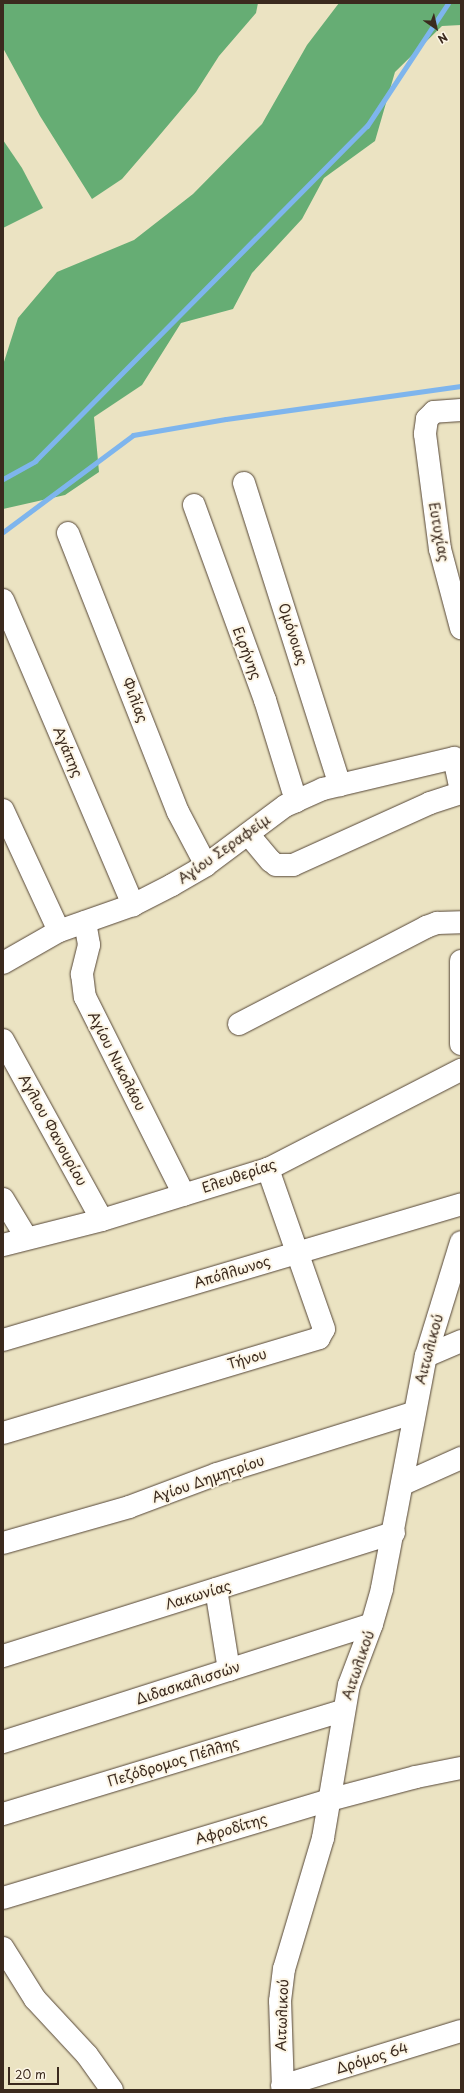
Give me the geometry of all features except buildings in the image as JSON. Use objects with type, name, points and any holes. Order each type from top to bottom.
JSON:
[{"type":"street","name":"Ευτυχίας","points":[[461,410],[434,412],[427,419],[425,434],[440,549],[461,628]]},
{"type":"street","name":"Ομόνοιας","points":[[244,483],[340,785]]},
{"type":"street","name":"Ειρήνης","points":[[194,506],[265,700],[296,801]]},
{"type":"street","name":"Φιλίας","points":[[68,533],[178,812],[206,865]]},
{"type":"street","name":"Αγάπης","points":[[3,600],[133,905]]},
{"type":"street","name":"Αγίου Σεραφείμ","points":[[3,963],[59,931],[133,905],[206,865],[285,806],[340,785],[457,753]]},
{"type":"street","points":[[248,834],[276,865],[293,865],[430,803],[461,792],[457,753]]},
{"type":"street","points":[[3,810],[59,931]]},
{"type":"street","name":"Αγίου Νικολάου","points":[[85,922],[89,945],[82,974],[85,997],[184,1195]]},
{"type":"street","points":[[239,1024],[426,928],[437,923],[461,922]]},
{"type":"street","points":[[460,1031],[461,961]]},
{"type":"street","name":"Αγλιου Φανουρίου","points":[[3,1040],[102,1220]]},
{"type":"street","name":"Ελευθερίας","points":[[3,1245],[26,1237],[102,1220],[268,1169],[461,1070]]},
{"type":"street","name":"Τήνου","points":[[3,1433],[319,1338],[324,1329],[299,1252],[268,1169]]},
{"type":"street","points":[[3,1199],[26,1237]]},
{"type":"street","name":"Απόλλωνος","points":[[3,1340],[461,1204]]},
{"type":"street","name":"Αιτωλικού","points":[[282,2088],[280,2001],[284,1969],[323,1838],[343,1711],[349,1685],[372,1624],[394,1534],[414,1413],[426,1356],[461,1242]]},
{"type":"street","points":[[426,1356],[461,1341]]},
{"type":"street","name":"Αγίου Δημητρίου","points":[[3,1544],[128,1507],[217,1474],[414,1413]]},
{"type":"street","points":[[403,1484],[461,1458]]},
{"type":"street","name":"Λακωνίας","points":[[3,1656],[394,1534]]},
{"type":"street","points":[[216,1589],[229,1670]]},
{"type":"street","name":"Διδασκαλισσών","points":[[3,1742],[372,1624]]},
{"type":"street","name":"Πεζόδρομος Πέλλης","points":[[3,1814],[343,1711]]},
{"type":"street","name":"Αφροδίτης","points":[[3,1898],[329,1800],[416,1776],[461,1768]]},
{"type":"street","points":[[3,1948],[35,1999],[86,2055],[112,2090]]},
{"type":"street","name":"Δρόμος 64","points":[[282,2088],[461,2031]]},
{"type":"green space","points":[[3,3],[258,3],[256,13],[219,56],[196,92],[153,143],[122,179],[92,199],[40,116],[3,48]]},
{"type":"green space","points":[[339,3],[461,3],[461,25],[442,26],[395,72],[375,141],[324,178],[302,219],[252,273],[233,309],[181,323],[142,385],[94,417],[99,472],[65,495],[3,509],[3,365],[18,318],[57,272],[134,240],[193,194],[262,124],[307,45]]},
{"type":"green space","points":[[3,140],[22,168],[43,208],[3,228]]},
{"type":"waterway","points":[[3,479],[35,461],[367,126],[448,3]]},
{"type":"waterway","points":[[3,532],[133,435],[226,419],[461,386]]}]
